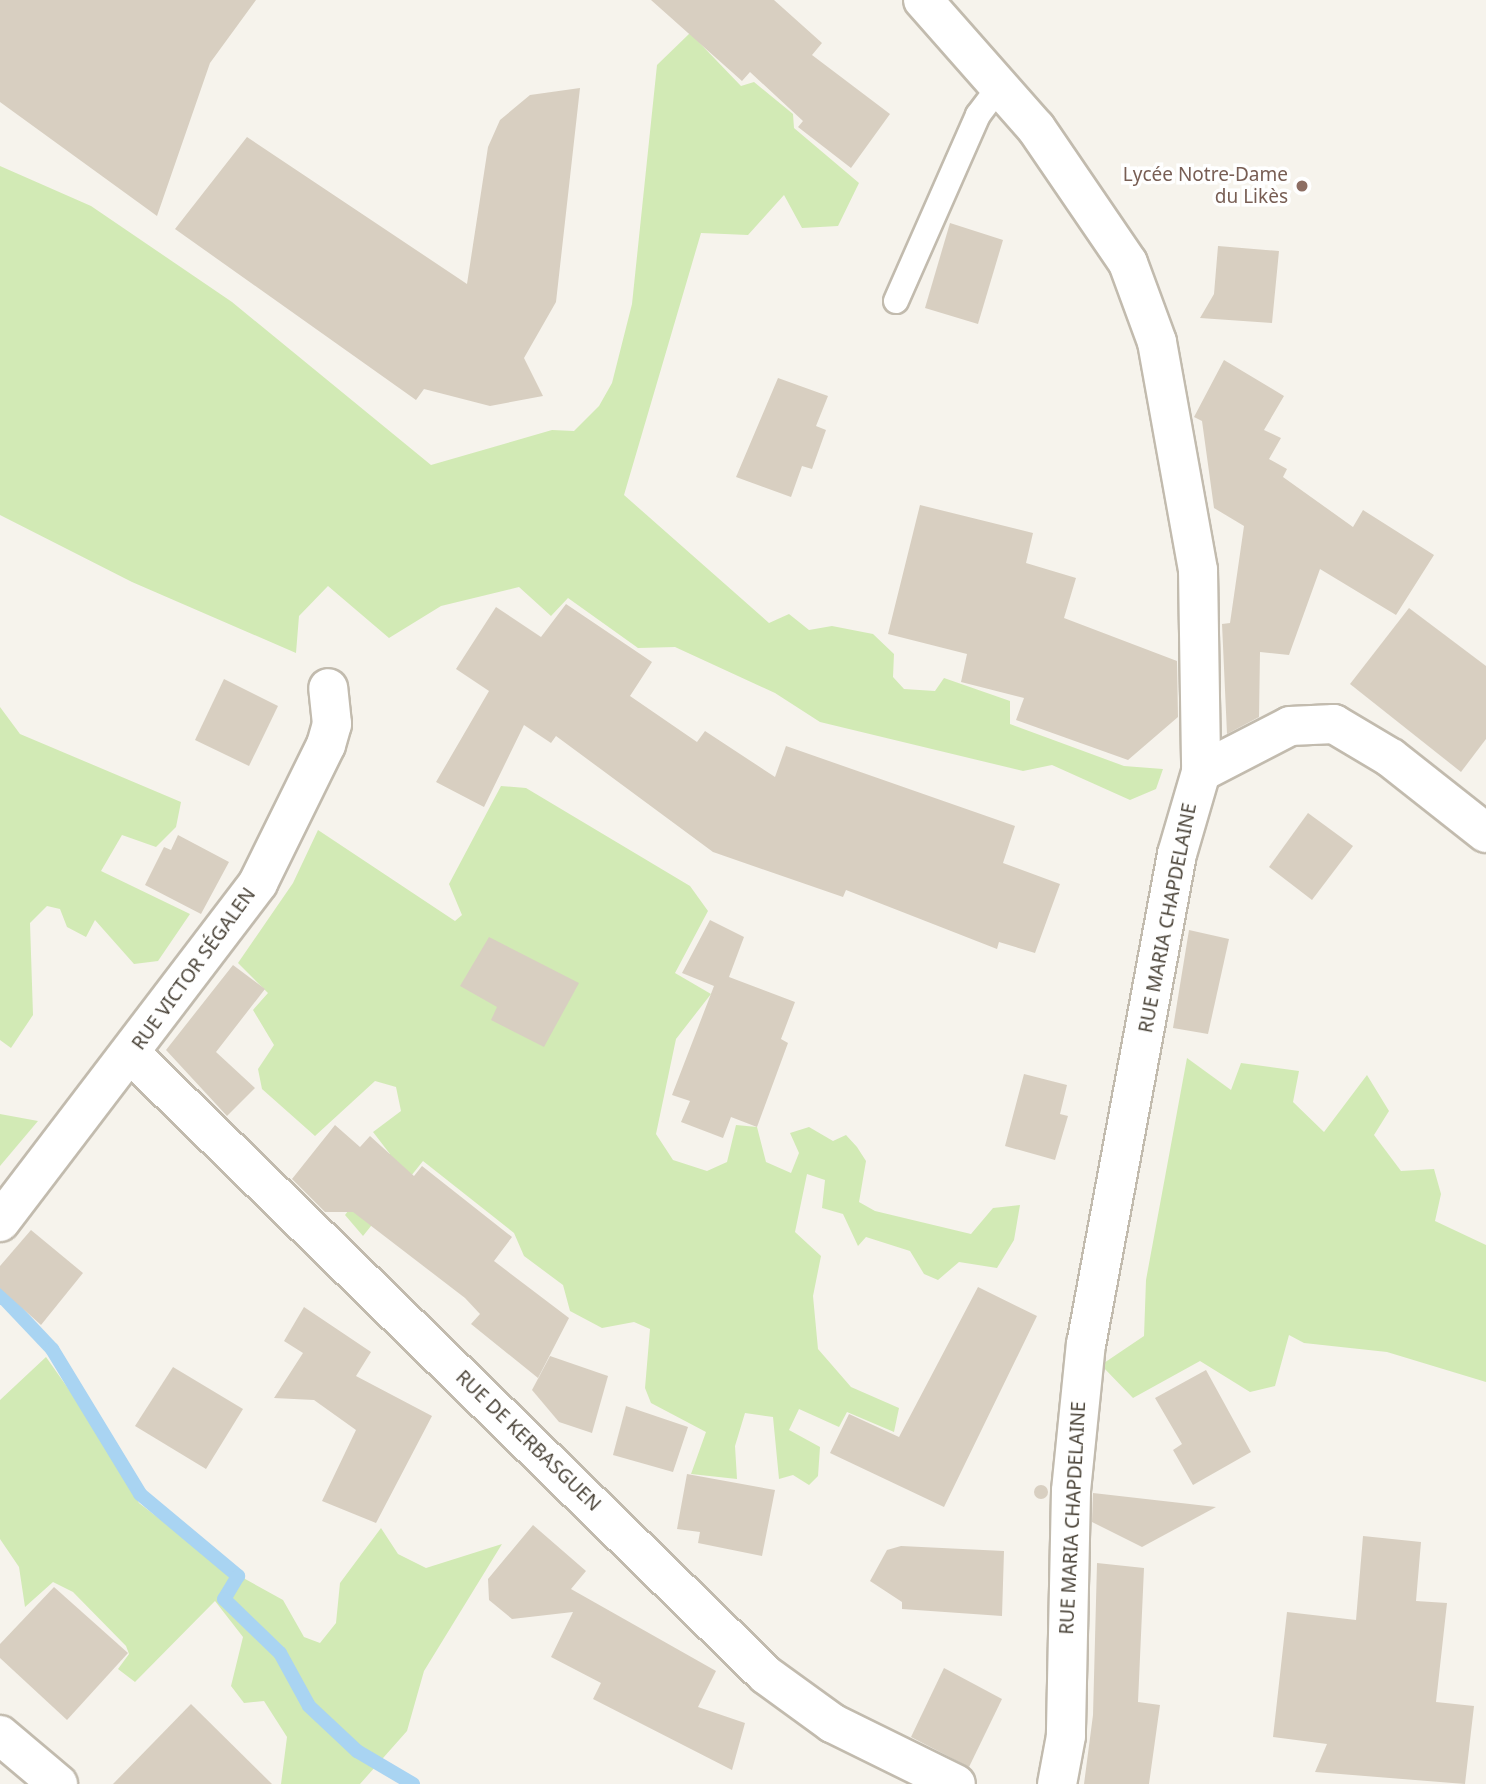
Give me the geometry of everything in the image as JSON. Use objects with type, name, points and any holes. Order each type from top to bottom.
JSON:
[{"type":"street","name":"RUE MARIA CHAPDELAINE","points":[[923,0],[1001,85],[1117,243],[1144,298],[1166,384],[1198,570],[1201,772],[1180,840],[1086,1343],[1071,1491],[1066,1736],[1057,1784]]},
{"type":"street","name":"RUE VICTOR SÉGALEN","points":[[0,1222],[234,918],[276,851],[326,745],[332,724],[328,688]]},
{"type":"street","points":[[1201,772],[1290,726],[1335,724],[1391,758],[1486,832]]},
{"type":"street","name":"RUE DE KERBASGUEN","points":[[131,1054],[766,1675],[832,1723],[956,1784]]},
{"type":"street","points":[[0,1734],[58,1784]]},
{"type":"lane","points":[[896,301],[978,115],[1001,85]]},
{"type":"green space","points":[[690,33],[741,86],[754,82],[793,114],[794,128],[859,183],[838,226],[802,228],[784,195],[748,235],[701,233],[624,495],[769,623],[789,614],[809,630],[832,626],[873,634],[894,654],[893,677],[904,689],[935,691],[944,678],[1010,701],[1010,724],[1124,766],[1163,769],[1156,789],[1130,800],[1052,765],[1023,771],[820,722],[775,693],[675,647],[638,648],[568,598],[551,616],[519,587],[441,606],[389,638],[328,586],[299,616],[296,653],[132,582],[0,515],[0,166],[91,206],[232,302],[431,465],[552,430],[574,431],[599,406],[612,383],[632,304],[657,65]]},
{"type":"green space","points":[[0,707],[20,734],[181,802],[176,827],[156,847],[122,835],[101,871],[190,914],[158,961],[134,964],[95,920],[86,937],[67,927],[60,909],[47,906],[30,923],[33,1015],[11,1048],[0,1040]]},
{"type":"green space","points":[[501,786],[526,788],[690,886],[708,911],[675,973],[711,994],[676,1039],[656,1134],[673,1160],[707,1171],[727,1162],[736,1125],[757,1127],[766,1162],[791,1173],[799,1153],[790,1133],[809,1127],[833,1141],[846,1135],[857,1147],[866,1161],[859,1202],[875,1211],[971,1234],[993,1208],[1020,1205],[1014,1240],[997,1268],[959,1262],[938,1280],[924,1274],[910,1251],[866,1237],[858,1246],[843,1214],[822,1208],[825,1180],[807,1174],[795,1232],[821,1256],[813,1296],[818,1349],[851,1387],[899,1408],[894,1432],[847,1412],[839,1427],[799,1409],[789,1430],[820,1447],[818,1476],[809,1485],[793,1475],[779,1479],[773,1417],[745,1413],[735,1446],[737,1479],[691,1474],[706,1432],[651,1403],[645,1388],[650,1329],[634,1322],[602,1328],[570,1311],[563,1285],[524,1256],[514,1233],[423,1161],[363,1236],[345,1215],[390,1154],[373,1132],[401,1111],[396,1087],[375,1081],[315,1136],[262,1089],[258,1069],[274,1045],[253,1010],[268,993],[238,963],[293,883],[318,830],[455,921],[462,915],[449,884]]},
{"type":"green space","points":[[1187,1058],[1231,1090],[1241,1063],[1299,1071],[1293,1102],[1324,1132],[1367,1075],[1389,1111],[1374,1135],[1401,1171],[1434,1169],[1441,1194],[1435,1221],[1486,1245],[1486,1382],[1387,1352],[1304,1343],[1289,1335],[1275,1386],[1250,1392],[1200,1361],[1133,1398],[1101,1365],[1144,1336],[1146,1280]]},
{"type":"green space","points":[[0,1114],[38,1121],[0,1166]]},
{"type":"green space","points":[[46,1357],[110,1448],[139,1503],[218,1564],[283,1600],[304,1637],[320,1643],[336,1623],[340,1583],[381,1528],[398,1554],[426,1568],[502,1544],[424,1671],[407,1731],[360,1784],[281,1784],[287,1737],[264,1701],[244,1703],[231,1686],[243,1637],[215,1601],[135,1682],[118,1669],[129,1654],[126,1646],[73,1592],[53,1582],[25,1607],[19,1567],[0,1539],[0,1400]]},
{"type":"building","points":[[0,0],[256,0],[210,63],[157,216],[0,102]]},
{"type":"building","points":[[651,0],[774,0],[822,43],[812,55],[890,114],[851,168],[798,127],[803,121],[750,72],[742,81]]},
{"type":"building","points":[[580,88],[556,302],[524,358],[543,396],[490,406],[424,389],[416,400],[175,229],[247,137],[467,284],[488,147],[500,120],[530,95]]},
{"type":"building","points":[[950,223],[1003,240],[978,324],[925,308]]},
{"type":"building","points":[[1218,246],[1279,251],[1272,323],[1200,318],[1214,294]]},
{"type":"building","points":[[1224,360],[1284,396],[1264,430],[1281,438],[1269,459],[1287,469],[1283,477],[1353,527],[1363,510],[1434,555],[1396,615],[1320,569],[1289,655],[1260,652],[1259,717],[1227,734],[1222,624],[1230,623],[1244,526],[1214,508],[1202,421],[1194,417]]},
{"type":"building","points":[[778,378],[828,396],[816,426],[826,430],[812,469],[802,466],[791,497],[736,477]]},
{"type":"building","points":[[920,505],[1033,533],[1026,563],[1076,578],[1064,618],[1177,661],[1178,717],[1128,760],[1016,720],[1024,698],[961,682],[967,654],[888,634]]},
{"type":"building","points":[[566,604],[652,662],[630,696],[697,742],[705,731],[775,777],[786,746],[1015,826],[1003,863],[1060,884],[1035,953],[999,942],[997,949],[846,890],[843,897],[713,852],[556,736],[551,743],[524,725],[484,807],[436,782],[489,691],[456,669],[496,607],[541,637]]},
{"type":"building","points":[[1409,608],[1486,666],[1486,739],[1461,772],[1350,684]]},
{"type":"building","points":[[224,679],[278,706],[249,766],[195,740]]},
{"type":"building","points":[[1308,813],[1353,846],[1312,900],[1269,867]]},
{"type":"building","points":[[178,835],[229,862],[201,914],[145,885],[164,847],[171,850]]},
{"type":"building","points":[[710,920],[744,937],[729,977],[795,1002],[781,1039],[788,1043],[757,1127],[731,1117],[723,1138],[681,1122],[690,1101],[672,1095],[714,986],[682,973]]},
{"type":"building","points":[[1189,930],[1229,939],[1208,1034],[1173,1028]]},
{"type":"building","points":[[489,937],[579,983],[544,1047],[491,1020],[497,1007],[460,986]]},
{"type":"building","points":[[233,965],[265,989],[216,1052],[255,1088],[227,1116],[166,1050]]},
{"type":"building","points":[[1024,1074],[1067,1085],[1060,1114],[1068,1116],[1055,1160],[1005,1146]]},
{"type":"building","points":[[335,1125],[360,1147],[370,1136],[414,1176],[422,1166],[512,1237],[494,1261],[569,1318],[538,1378],[471,1324],[480,1314],[465,1298],[353,1212],[325,1212],[292,1179]]},
{"type":"building","points":[[31,1230],[83,1273],[41,1325],[0,1288],[0,1266]]},
{"type":"building","points":[[978,1287],[1037,1316],[944,1507],[830,1453],[849,1414],[899,1437]]},
{"type":"building","points":[[304,1307],[371,1352],[356,1376],[432,1416],[376,1523],[322,1501],[356,1430],[314,1400],[274,1398],[303,1353],[284,1341]]},
{"type":"building","points":[[550,1356],[608,1376],[592,1433],[559,1422],[532,1390]]},
{"type":"building","points":[[173,1367],[243,1409],[206,1469],[135,1426]]},
{"type":"building","points":[[1206,1370],[1251,1452],[1193,1485],[1173,1450],[1182,1444],[1155,1398]]},
{"type":"building","points":[[626,1406],[688,1427],[673,1472],[613,1455]]},
{"type":"building","points":[[687,1474],[775,1490],[762,1556],[698,1543],[700,1532],[677,1529]]},
{"type":"building","points":[[1038,1485],[1044,1485],[1048,1492],[1044,1499],[1038,1499],[1034,1495],[1034,1489]]},
{"type":"building","points":[[1093,1493],[1216,1507],[1142,1547],[1092,1522]]},
{"type":"building","points":[[533,1525],[586,1571],[571,1589],[716,1671],[698,1707],[745,1723],[732,1770],[593,1699],[601,1683],[551,1657],[573,1612],[512,1619],[489,1600],[488,1579]]},
{"type":"building","points":[[1363,1536],[1421,1542],[1416,1601],[1447,1603],[1436,1702],[1474,1706],[1465,1784],[1315,1772],[1327,1744],[1273,1737],[1287,1612],[1356,1620]]},
{"type":"building","points":[[901,1546],[1004,1551],[1002,1616],[902,1609],[902,1602],[870,1581],[887,1550]]},
{"type":"building","points":[[1097,1563],[1144,1568],[1138,1702],[1160,1705],[1149,1784],[1084,1784],[1093,1715]]},
{"type":"building","points":[[54,1587],[128,1653],[67,1720],[0,1658],[0,1644]]},
{"type":"building","points":[[944,1668],[1002,1699],[969,1767],[911,1737]]},
{"type":"building","points":[[191,1704],[272,1784],[113,1784]]},
{"type":"waterway","points":[[0,1294],[52,1349],[140,1494],[238,1576],[224,1599],[280,1653],[309,1706],[357,1751],[413,1784]]},
{"type":"place","name":"Lycée Notre-Dame du Likès","points":[[1302,186]]}]
